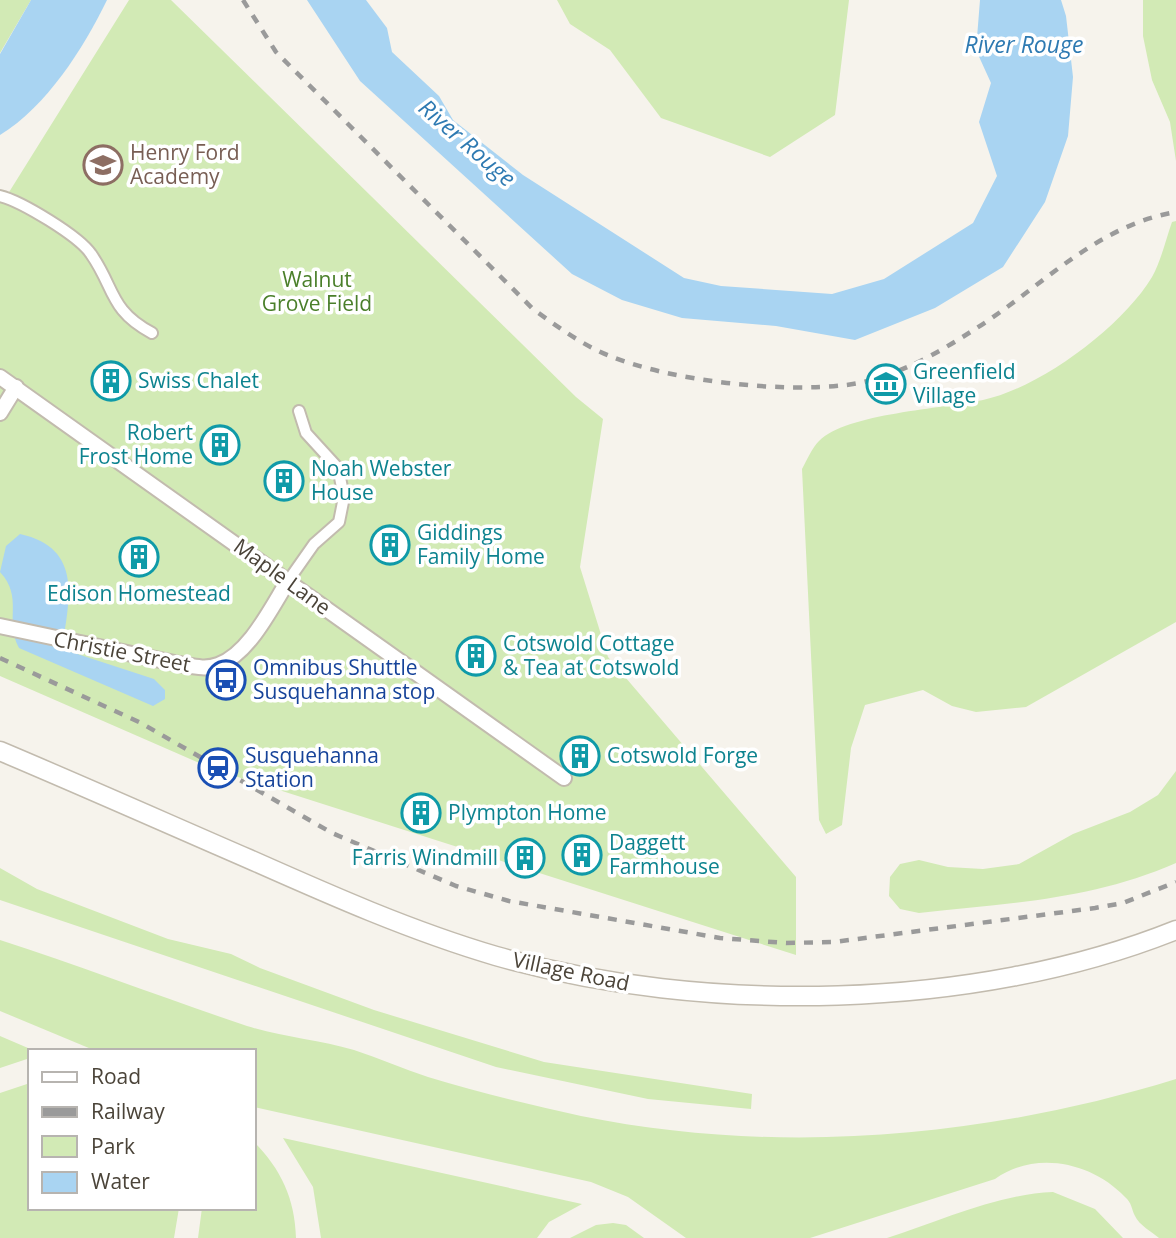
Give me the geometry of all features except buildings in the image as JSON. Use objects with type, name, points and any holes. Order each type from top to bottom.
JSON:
[{"type":"street","points":[[5,197],[84,245],[93,256],[123,314],[152,333]]},
{"type":"street","name":"Maple Lane","points":[[0,377],[564,778]]},
{"type":"street","points":[[0,414],[16,387]]},
{"type":"street","points":[[289,582],[314,544],[339,522],[344,497],[338,468],[306,433],[299,411]]},
{"type":"street","name":"Christie Street","points":[[3,628],[201,668],[217,665],[232,657],[289,582]]},
{"type":"street","name":"Village Road","points":[[0,751],[406,926],[497,956],[646,987],[698,993],[800,997],[903,990],[1047,969],[1176,930]]},
{"type":"green space","points":[[0,0],[31,0],[0,53]]},
{"type":"green space","name":"Walnut Grove Field","points":[[129,0],[171,0],[576,397],[603,419],[580,567],[608,657],[796,877],[796,955],[213,769],[0,676],[0,195],[6,197]]},
{"type":"green space","points":[[557,0],[849,0],[835,115],[770,157],[661,118],[610,50],[570,24]]},
{"type":"green space","points":[[1143,0],[1176,0],[1176,161],[1170,122],[1152,80],[1143,36]]},
{"type":"green space","points":[[1176,221],[1176,622],[1026,707],[976,712],[952,706],[923,690],[865,705],[851,748],[842,825],[826,834],[819,820],[802,469],[810,454],[819,441],[851,424],[896,413],[983,400],[1029,383],[1054,369],[1100,335],[1138,296],[1152,277],[1172,222]]},
{"type":"green space","points":[[1176,771],[1176,863],[1113,885],[1018,903],[919,913],[900,909],[889,896],[890,877],[900,864],[919,860],[948,867],[983,869],[1019,864],[1073,834],[1130,812],[1158,795]]},
{"type":"green space","points":[[0,868],[37,889],[168,939],[231,954],[260,968],[374,1010],[544,1062],[752,1094],[751,1109],[648,1099],[496,1067],[0,900]]},
{"type":"green space","points":[[0,940],[247,1026],[354,1050],[428,1077],[504,1098],[581,1116],[655,1128],[730,1135],[881,1135],[956,1127],[1104,1099],[1176,1079],[1176,1238],[1159,1238],[1146,1228],[1137,1219],[1127,1199],[1096,1175],[1063,1164],[1045,1163],[1011,1170],[995,1179],[810,1238],[686,1238],[628,1197],[591,1182],[256,1107],[256,1049],[91,1049],[0,1011]]},
{"type":"green space","points":[[0,1036],[30,1049],[28,1049],[28,1059],[0,1068]]},
{"type":"green space","points":[[28,1084],[28,1210],[179,1210],[174,1238],[0,1238],[0,1093]]},
{"type":"green space","points":[[283,1138],[582,1204],[549,1222],[537,1238],[321,1238],[313,1187]]},
{"type":"green space","points":[[256,1144],[272,1163],[285,1186],[293,1210],[296,1238],[198,1238],[202,1210],[256,1210]]},
{"type":"green space","points":[[1053,1192],[1095,1209],[1123,1238],[887,1238],[990,1203]]},
{"type":"green space","points":[[596,1225],[626,1225],[644,1238],[570,1238]]},
{"type":"water","points":[[31,0],[107,0],[87,38],[62,75],[33,109],[0,135],[0,54]]},
{"type":"water","name":"River Rouge","points":[[307,0],[366,0],[387,28],[392,52],[439,96],[453,120],[523,175],[684,278],[721,286],[832,294],[884,279],[973,223],[997,176],[979,122],[991,83],[976,50],[980,0],[1061,0],[1066,16],[1073,77],[1068,136],[1045,202],[1003,267],[935,308],[855,340],[776,326],[682,318],[622,300],[572,274],[360,81]]},
{"type":"water","points":[[20,534],[40,541],[55,551],[63,564],[69,595],[62,649],[154,679],[165,690],[165,699],[153,706],[19,648],[13,628],[11,591],[0,572],[6,546]]},
{"type":"railway","points":[[243,0],[276,52],[533,309],[600,352],[663,372],[726,383],[790,387],[846,385],[879,378],[912,365],[958,340],[1093,245],[1146,219],[1176,212]]},
{"type":"railway","points":[[0,658],[141,723],[332,833],[456,886],[509,901],[720,938],[786,943],[834,942],[1095,908],[1123,903],[1176,882]]},
{"type":"place","name":"Henry Ford Academy","points":[[103,165]]},
{"type":"place","name":"Swiss Chalet","points":[[111,381]]},
{"type":"place","name":"Greenfield Village","points":[[886,384]]},
{"type":"place","name":"Robert Frost Home","points":[[220,445]]},
{"type":"place","name":"Noah Webster House","points":[[284,481]]},
{"type":"place","name":"Giddings Family Home","points":[[390,545]]},
{"type":"place","name":"Edison Homestead","points":[[139,557]]},
{"type":"place","name":"Cotswold Cottage & Tea at Cotswold","points":[[476,656]]},
{"type":"place","name":"Omnibus Shuttle Susquehanna stop","points":[[226,680]]},
{"type":"place","name":"Cotswold Forge","points":[[580,756]]},
{"type":"place","name":"Susquehanna Station","points":[[218,768]]},
{"type":"place","name":"Plympton Home","points":[[421,813]]},
{"type":"place","name":"Daggett Farmhouse","points":[[582,855]]},
{"type":"place","name":"Farris Windmill","points":[[525,858]]}]
